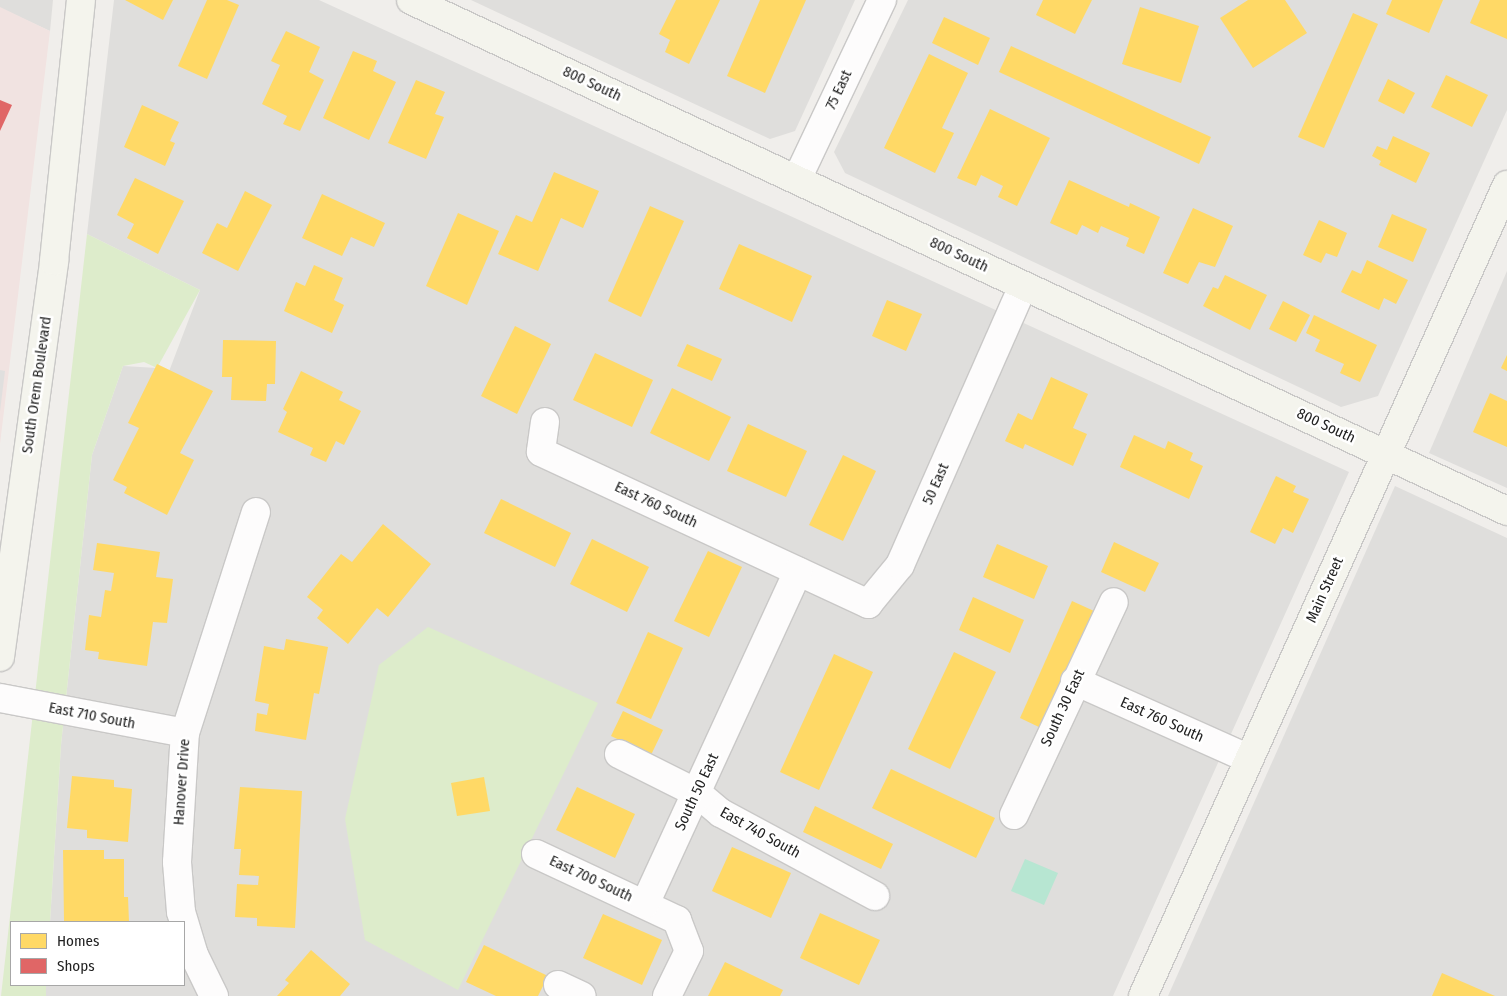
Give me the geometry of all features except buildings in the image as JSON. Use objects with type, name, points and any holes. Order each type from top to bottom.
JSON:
[{"type":"street","name":"South Orem Boulevard","points":[[0,657],[53,270],[81,0]]},
{"type":"street","name":"800 South","points":[[411,0],[1507,511]]},
{"type":"street","name":"75 East","points":[[797,180],[882,0]]},
{"type":"street","name":"Main Street","points":[[1143,996],[1507,185]]},
{"type":"street","name":"50 East","points":[[798,572],[868,604],[900,565],[1023,286]]},
{"type":"street","name":"East 760 South","points":[[545,422],[541,452],[798,572]]},
{"type":"street","name":"Hanover Drive","points":[[184,921],[181,912],[177,862],[185,733],[256,512]]},
{"type":"street","name":"South 50 East","points":[[645,904],[798,572]]},
{"type":"street","name":"South 30 East","points":[[1014,815],[1075,680],[1114,602]]},
{"type":"street","name":"East 760 South","points":[[1075,680],[1249,759]]},
{"type":"street","name":"East 710 South","points":[[0,698],[185,733]]},
{"type":"street","name":"East 740 South","points":[[619,754],[696,793],[721,813],[875,896]]},
{"type":"street","name":"East 700 South","points":[[536,854],[645,904]]},
{"type":"street","points":[[645,904],[677,920],[688,950],[667,996]]},
{"type":"street","name":"Hanover Drive","points":[[185,925],[194,955],[214,996]]},
{"type":"shaded area","points":[[0,0],[53,0],[50,31],[0,8]]},
{"type":"shaded area","points":[[114,0],[319,0],[1349,472],[1113,996],[46,996],[46,986],[185,986],[185,921],[50,921],[61,745],[92,455],[123,366],[157,368],[168,374],[200,290],[87,234]]},
{"type":"shaded area","points":[[471,0],[855,0],[795,131],[770,139]]},
{"type":"shaded area","points":[[908,0],[1507,0],[1507,110],[1378,396],[1341,407],[845,173],[834,152]]},
{"type":"shaded area","points":[[0,7],[50,31],[0,444]]},
{"type":"shaded area","points":[[1507,271],[1507,488],[1429,453]]},
{"type":"shaded area","points":[[0,370],[5,371],[0,411]]},
{"type":"shaded area","points":[[1395,486],[1507,538],[1507,996],[1168,996]]},
{"type":"green space","points":[[87,234],[200,290],[157,368],[144,362],[123,366],[92,455],[61,745],[50,921],[10,921],[10,986],[46,986],[46,996],[1,996]]},
{"type":"green space","points":[[428,627],[598,703],[458,990],[365,940],[345,819],[379,665]]},
{"type":"green space","points":[[1025,859],[1058,873],[1044,905],[1011,891]]}]
